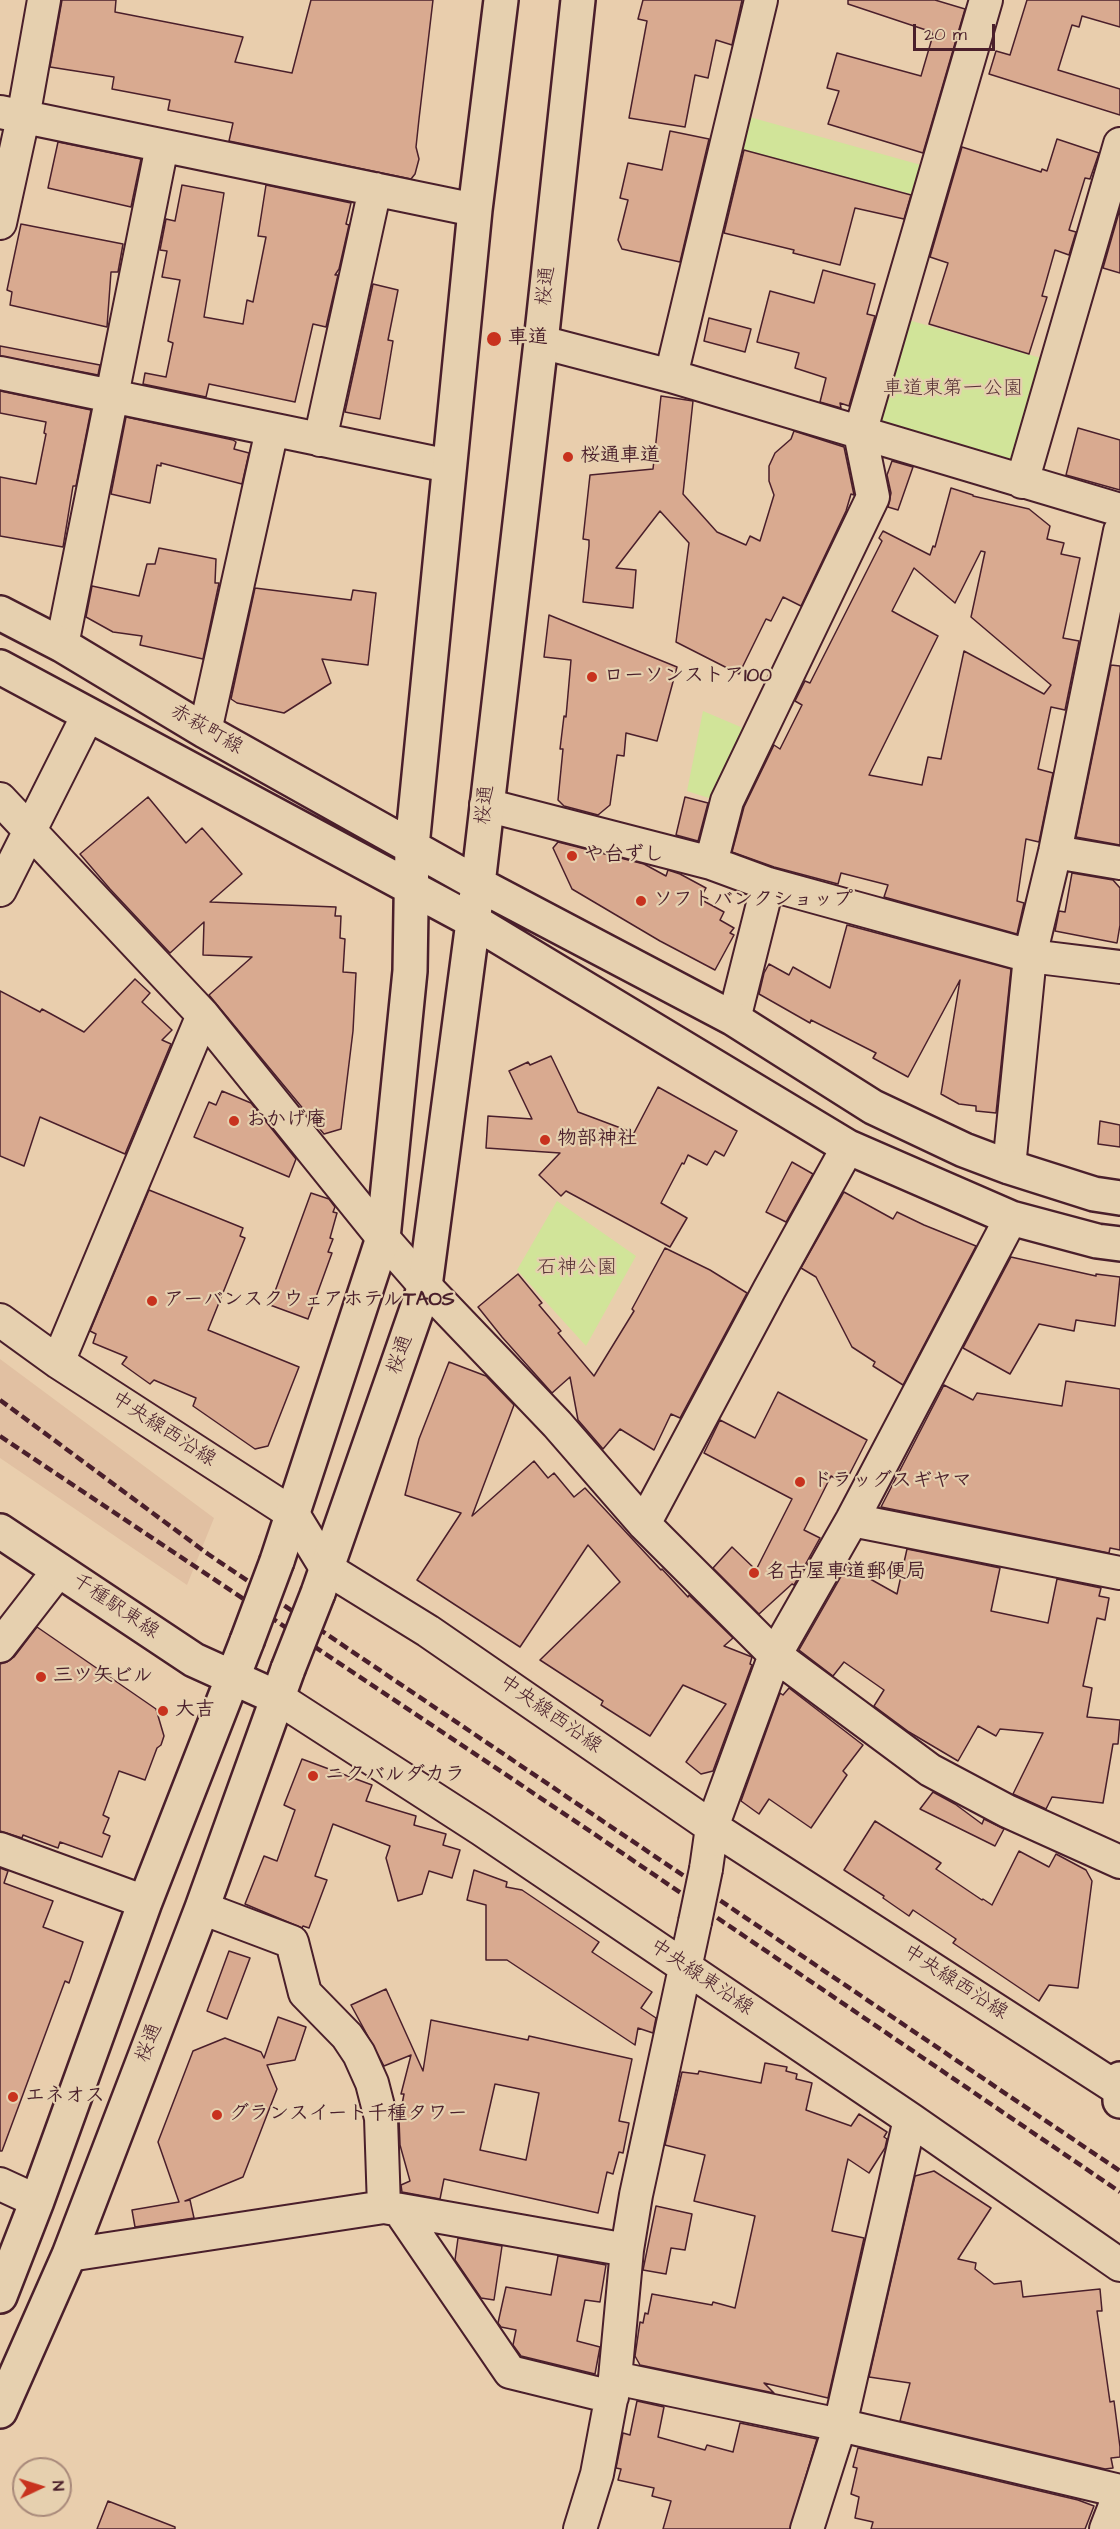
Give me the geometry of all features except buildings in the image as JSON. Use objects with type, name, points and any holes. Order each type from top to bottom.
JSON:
[{"type":"street","points":[[0,223],[12,115],[45,0]]},
{"type":"street","points":[[0,2296],[37,2201],[145,1902],[277,1561],[383,1238],[410,971],[412,846],[448,466],[475,210],[501,0]]},
{"type":"street","name":"桜通","points":[[0,2411],[69,2255],[202,1908],[322,1580],[425,1286],[478,884],[578,0]]},
{"type":"street","points":[[671,376],[761,0]]},
{"type":"street","points":[[711,863],[727,801],[873,497],[860,433],[982,1]]},
{"type":"street","points":[[12,115],[475,210]]},
{"type":"street","points":[[1022,482],[1120,144]]},
{"type":"street","points":[[62,645],[162,146]]},
{"type":"street","points":[[320,440],[375,189]]},
{"type":"street","points":[[541,342],[671,376],[1120,510]]},
{"type":"street","points":[[0,373],[448,466]]},
{"type":"street","points":[[205,731],[272,430]]},
{"type":"street","points":[[1009,1167],[1030,956],[1055,852],[1120,531]]},
{"type":"street","name":"赤萩町線","points":[[0,613],[62,645],[205,731],[478,884],[734,1019],[873,1107],[964,1150],[1009,1167],[1094,1194],[1120,1198]]},
{"type":"street","name":"赤萩町線","points":[[0,667],[473,921],[848,1147],[1011,1218],[1097,1241],[1120,1244]]},
{"type":"street","points":[[0,890],[88,715]]},
{"type":"street","points":[[0,799],[204,1015],[383,1238],[425,1286],[557,1424],[644,1524],[775,1655],[930,1770],[1007,1811],[1120,1862]]},
{"type":"street","points":[[486,805],[711,863],[768,884],[1030,956],[1120,967]]},
{"type":"street","points":[[1055,852],[1120,863]]},
{"type":"street","points":[[734,1019],[768,884]]},
{"type":"street","points":[[58,1362],[204,1015]]},
{"type":"street","points":[[644,1524],[848,1147]]},
{"type":"street","points":[[580,2529],[597,2474],[614,2388],[627,2250],[636,2195],[706,1869],[712,1827],[775,1655],[852,1520],[1011,1218]]},
{"type":"street","name":"中央線西沿線","points":[[0,1320],[58,1362],[293,1514],[322,1580],[428,1631],[712,1827],[1120,2090]]},
{"type":"street","points":[[852,1520],[1120,1573]]},
{"type":"street","name":"千種駅東線","points":[[0,1531],[194,1660],[233,1678],[283,1683]]},
{"type":"street","points":[[0,1646],[59,1570]]},
{"type":"street","name":"中央線東沿線","points":[[283,1683],[481,1829],[910,2119],[1120,2265]]},
{"type":"street","points":[[0,1849],[145,1902]]},
{"type":"street","points":[[202,1908],[292,1942],[305,1993],[347,2036],[359,2054],[372,2084],[381,2118],[392,2209],[510,2372],[840,2425],[1120,2492],[1106,2529]]},
{"type":"street","points":[[807,2529],[840,2425],[910,2119]]},
{"type":"street","points":[[0,2184],[37,2201]]},
{"type":"street","points":[[69,2255],[392,2209],[627,2250]]},
{"type":"shaded area","points":[[0,1359],[214,1518],[187,1585],[0,1458]]},
{"type":"green space","points":[[746,116],[921,165],[911,194],[736,150]]},
{"type":"green space","name":"車道東第一公園","points":[[905,319],[1048,360],[1017,466],[874,424]]},
{"type":"green space","points":[[703,711],[750,731],[718,801],[687,791]]},
{"type":"green space","name":"石神公園","points":[[557,1201],[636,1256],[586,1346],[517,1270]]},
{"type":"railway","points":[[0,1400],[208,1554],[1120,2171]]},
{"type":"railway","points":[[0,1436],[581,1825],[1120,2192]]},
{"type":"place","name":"車道","points":[[494,339]]},
{"type":"place","name":"桜通車道","points":[[568,457]]},
{"type":"place","name":"ローソンストア100","points":[[592,677]]},
{"type":"place","name":"や台ずし","points":[[572,856]]},
{"type":"place","name":"ソフトバンクショップ","points":[[641,901]]},
{"type":"place","name":"おかげ庵","points":[[234,1121]]},
{"type":"place","name":"物部神社","points":[[545,1140]]},
{"type":"place","name":"アーバンスクウェアホテルTAOS","points":[[152,1301]]},
{"type":"place","name":"ドラッグスギヤマ","points":[[800,1482]]},
{"type":"place","name":"名古屋車道郵便局","points":[[754,1573]]},
{"type":"place","name":"三ツ矢ビル","points":[[41,1677]]},
{"type":"place","name":"大吉","points":[[163,1711]]},
{"type":"place","name":"ニクバルダカラ","points":[[313,1776]]},
{"type":"place","name":"エネオス","points":[[13,2097]]},
{"type":"place","name":"グランスイート千種タワー","points":[[217,2115]]}]
